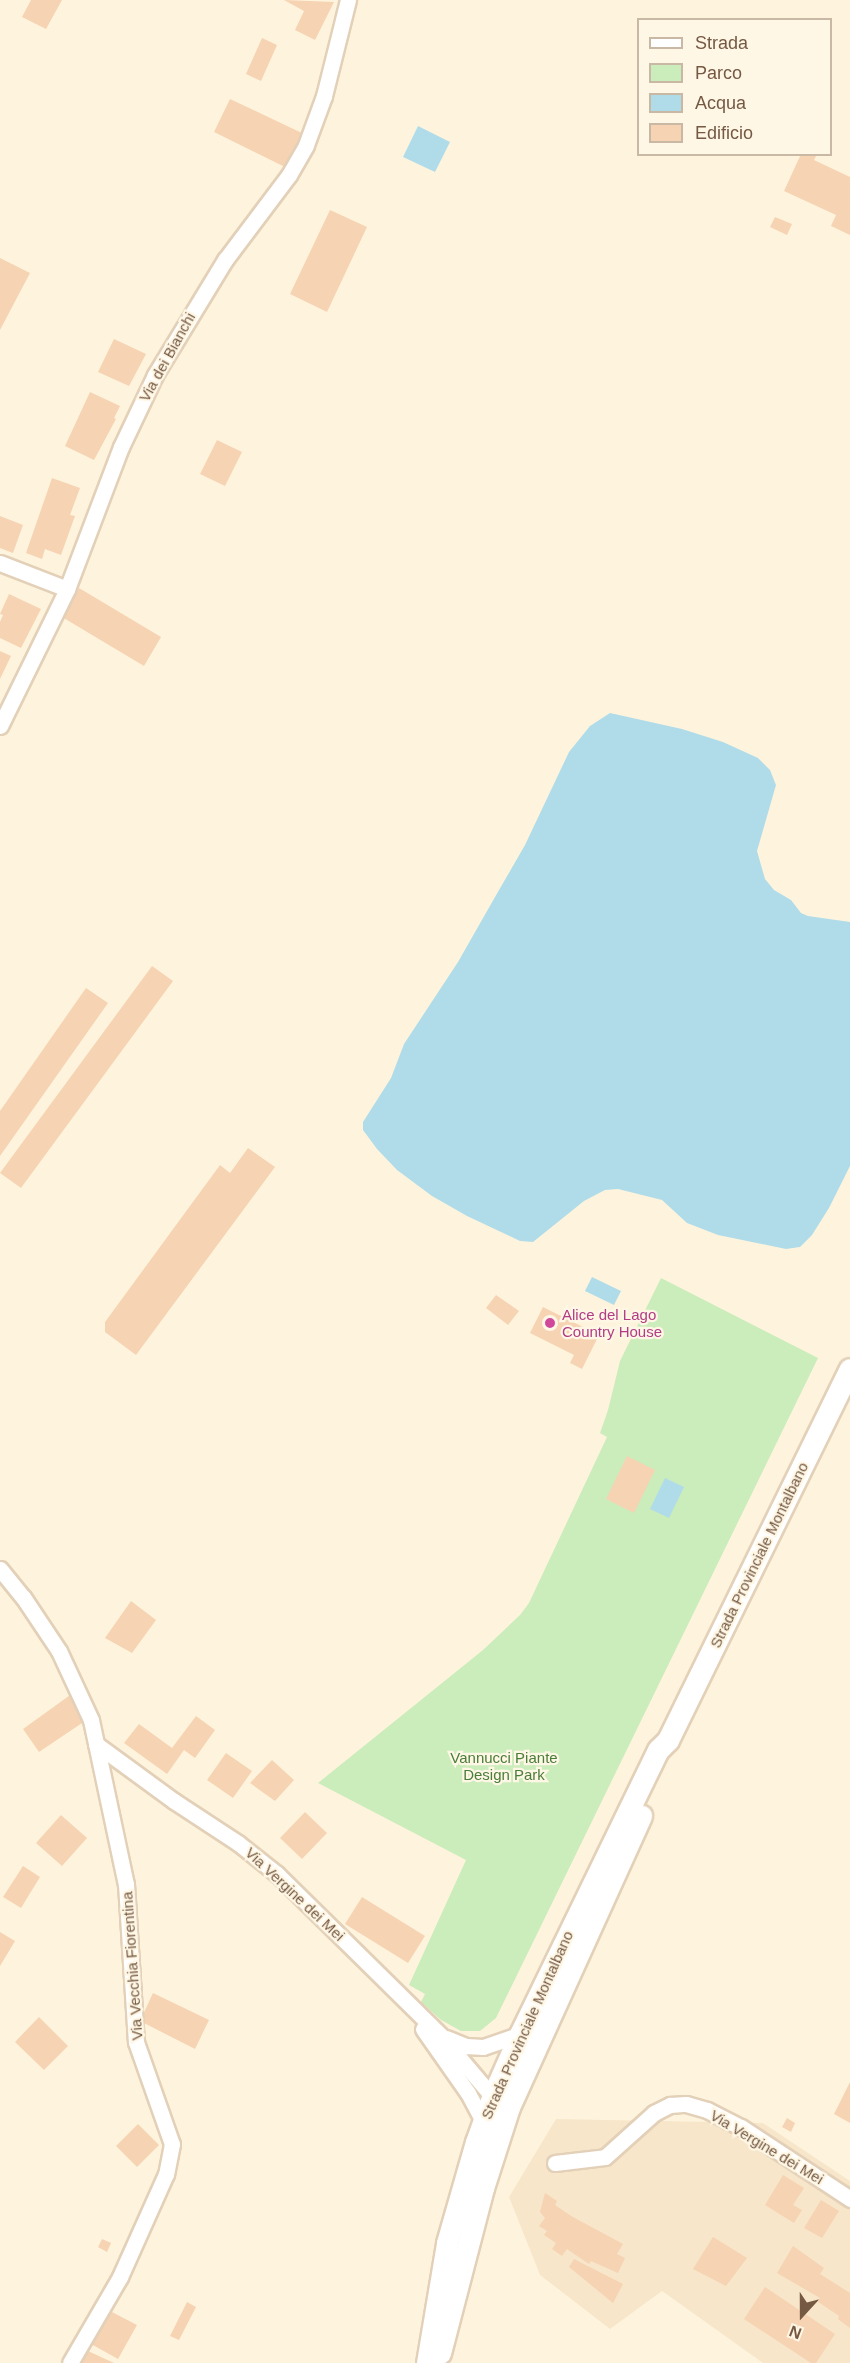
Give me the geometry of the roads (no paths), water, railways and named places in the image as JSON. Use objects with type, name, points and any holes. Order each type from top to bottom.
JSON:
[{"type":"main road","name":"Strada Provinciale Montalbano","points":[[436,2363],[477,2208],[492,2125],[494,2095],[520,2034],[658,1750],[668,1740],[850,1369]]},
{"type":"main road","name":"Strada Provinciale Montalbano","points":[[427,2363],[447,2243],[492,2125],[527,2066],[594,1924],[667,1754],[668,1740]]},
{"type":"street","name":"Via dei Bianchi","points":[[0,726],[67,589],[120,447],[155,375],[225,260],[289,175],[306,145],[324,96],[348,0]]},
{"type":"street","points":[[0,563],[67,589]]},
{"type":"street","name":"Via Vecchia Fiorentina","points":[[0,1569],[59,1651],[87,1711],[126,1884],[136,2042],[169,2130],[172,2153],[166,2174],[120,2277],[70,2363]]},
{"type":"street","name":"Via Vergine dei Mei","points":[[96,1744],[263,1861],[441,2036],[494,2095]]},
{"type":"street","name":"Via Vergine dei Mei","points":[[397,1992],[492,2125]]},
{"type":"street","name":"Via Vergine dei Mei","points":[[441,2036],[466,2046],[483,2047],[520,2034]]},
{"type":"street","name":"Via Vergine dei Mei","points":[[555,2163],[605,2157],[654,2113],[670,2105],[686,2104],[707,2110],[741,2127],[850,2199]]},
{"type":"water","points":[[418,126],[450,142],[435,172],[403,157]]},
{"type":"water","points":[[610,713],[682,729],[723,742],[758,758],[770,770],[776,785],[757,851],[765,879],[774,890],[791,900],[801,913],[850,922],[850,1166],[829,1208],[812,1235],[800,1247],[786,1249],[718,1235],[687,1223],[662,1200],[618,1189],[605,1190],[584,1201],[533,1242],[520,1241],[467,1216],[432,1196],[397,1170],[363,1130],[363,1122],[391,1078],[404,1044],[458,962],[525,845],[569,752],[590,726]]},
{"type":"water","points":[[592,1277],[621,1291],[614,1305],[585,1291]]},
{"type":"water","points":[[665,1478],[684,1487],[669,1518],[650,1509]]},
{"type":"place","name":"Alice del Lago Country House","points":[[550,1323]]},
{"type":"park label","name":"Vannucci Piante Design Park","points":[[504,1766]]}]
